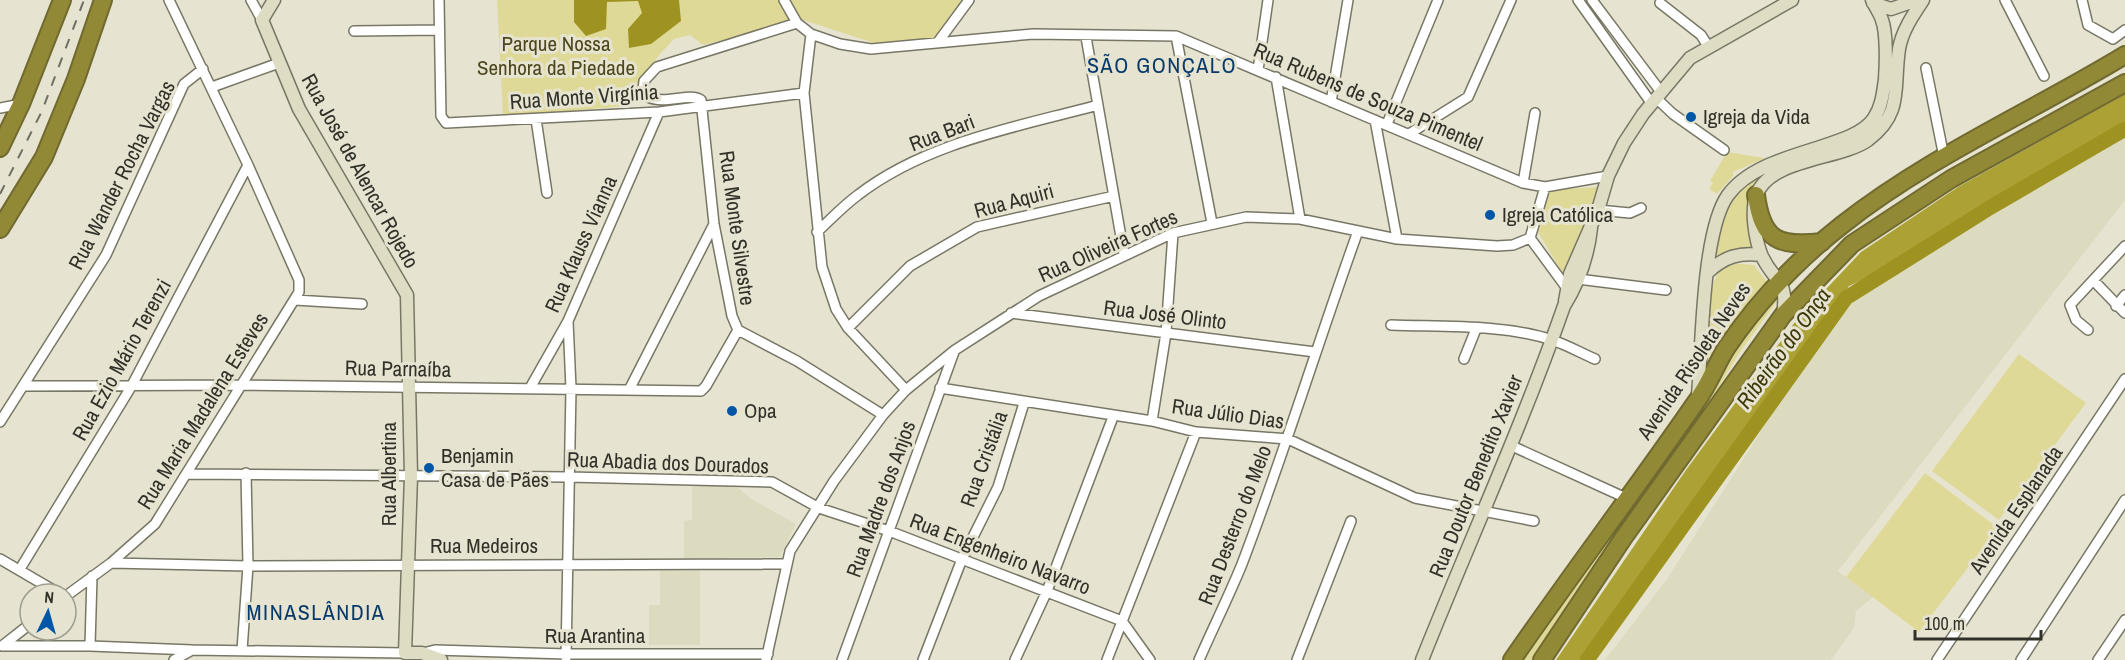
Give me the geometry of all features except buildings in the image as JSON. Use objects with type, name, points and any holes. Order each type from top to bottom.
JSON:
[{"type":"highway","points":[[0,148],[21,104],[62,0]]},
{"type":"highway","points":[[0,229],[46,152],[76,79],[103,0]]},
{"type":"highway","name":"Avenida Risoleta Neves","points":[[1512,660],[1698,400],[1726,349],[1763,297],[1780,280],[1822,242],[1894,186],[2125,55]]},
{"type":"highway","name":"Avenida Risoleta Neves","points":[[1542,660],[1624,537],[1784,315],[1852,244],[1951,180],[2125,83]]},
{"type":"highway","points":[[1756,195],[1762,224],[1772,237],[1795,245],[1822,242]]},
{"type":"street","points":[[169,0],[248,165]]},
{"type":"street","name":"Rua José de Alencar Rojedo","points":[[251,0],[262,20],[299,109],[407,295]]},
{"type":"street","points":[[262,20],[274,0]]},
{"type":"street","points":[[354,31],[439,30],[439,0]]},
{"type":"street","name":"Rua Rubens de Souza Pimentel","points":[[784,0],[797,23],[811,34],[840,44],[871,49],[1033,34],[1086,37],[1176,36],[1523,183],[1545,187],[1608,176]]},
{"type":"street","points":[[938,42],[969,0]]},
{"type":"street","points":[[1258,70],[1268,0]]},
{"type":"street","points":[[1331,102],[1348,0]]},
{"type":"street","points":[[1409,134],[1468,97],[1511,0]]},
{"type":"street","points":[[1578,0],[1656,98],[1673,114],[1724,150]]},
{"type":"street","points":[[1592,0],[1656,98]]},
{"type":"street","name":"Rua Doutor Benedito Xavier","points":[[1422,660],[1482,511],[1512,446],[1564,306],[1589,249],[1591,228],[1608,176],[1624,143],[1656,98],[1690,58],[1792,0]]},
{"type":"street","points":[[1873,1],[1891,9],[1917,0]]},
{"type":"street","points":[[1784,315],[1786,300],[1780,280],[1761,255],[1753,216],[1756,195],[1766,180],[1781,171],[1866,141],[1884,125],[1892,113],[1896,98],[1902,36],[1923,0]]},
{"type":"street","points":[[2006,0],[2044,75]]},
{"type":"street","points":[[2082,0],[2088,25],[2114,39],[2125,30]]},
{"type":"street","points":[[1387,124],[1435,1]]},
{"type":"street","points":[[1698,400],[1710,246],[1715,223],[1726,197],[1739,180],[1760,167],[1856,132],[1873,120],[1883,99],[1886,73],[1883,22],[1873,1]]},
{"type":"street","points":[[1660,3],[1701,35],[1708,46]]},
{"type":"street","points":[[703,106],[697,97],[662,101],[645,94],[644,81],[652,71],[669,62],[797,23]]},
{"type":"street","name":"Rua Monte Virgínia","points":[[439,30],[441,116],[446,123],[659,111],[804,93]]},
{"type":"street","points":[[811,34],[804,93],[822,267],[836,309],[848,328],[906,390]]},
{"type":"street","points":[[1176,36],[1212,223]]},
{"type":"street","points":[[1086,37],[1124,254]]},
{"type":"street","points":[[212,87],[279,63]]},
{"type":"street","points":[[1926,68],[1944,157]]},
{"type":"street","name":"Rua Wander Rocha Vargas","points":[[0,422],[106,255],[184,84],[203,69]]},
{"type":"street","points":[[1276,77],[1300,219]]},
{"type":"street","points":[[0,108],[21,104]]},
{"type":"street","name":"Rua Bari","points":[[817,232],[858,195],[929,155],[982,136],[1098,105]]},
{"type":"street","name":"Rua Monte Silvestre","points":[[703,106],[714,224],[732,316],[738,330],[797,361],[883,415]]},
{"type":"street","name":"Rua Klauss Vianna","points":[[530,388],[568,321],[659,111]]},
{"type":"street","points":[[1523,183],[1536,113]]},
{"type":"street","points":[[536,119],[547,192]]},
{"type":"street","points":[[1375,120],[1397,238]]},
{"type":"street","name":"Rua Maria Madalena Esteves","points":[[78,587],[111,564],[155,524],[299,292],[299,280],[248,165]]},
{"type":"street","name":"Rua Ezio Mário Terenzi","points":[[20,569],[131,387],[248,165]]},
{"type":"street","points":[[1545,187],[1530,238],[1573,285],[1666,290]]},
{"type":"street","name":"Rua Aquiri","points":[[848,328],[910,266],[977,227],[1114,196]]},
{"type":"street","points":[[1598,210],[1630,213],[1641,207]]},
{"type":"street","name":"Rua Oliveira Fortes","points":[[767,657],[786,564],[796,540],[819,508],[834,481],[883,415],[906,390],[955,350],[1011,313],[1124,254],[1173,233],[1246,217],[1300,219],[1397,238],[1497,246],[1513,245],[1530,238]]},
{"type":"street","points":[[629,390],[714,224]]},
{"type":"street","name":"Rua Desterro do Melo","points":[[1199,660],[1241,566],[1288,439],[1315,352],[1358,231]]},
{"type":"street","points":[[1152,421],[1166,333],[1173,233]]},
{"type":"street","points":[[2088,330],[2076,321],[2070,305],[2125,246]]},
{"type":"street","points":[[1708,272],[1726,258],[1738,254],[1761,255]]},
{"type":"street","points":[[2094,281],[2125,313]]},
{"type":"street","name":"Rua Albertina","points":[[405,652],[411,476],[407,295]]},
{"type":"street","points":[[2116,306],[2125,295]]},
{"type":"street","points":[[295,300],[362,304]]},
{"type":"street","name":"Rua José Olinto","points":[[1011,313],[1315,352]]},
{"type":"street","points":[[566,657],[571,388],[568,321]]},
{"type":"street","points":[[1391,325],[1476,329],[1552,340],[1595,359]]},
{"type":"street","points":[[1464,359],[1476,329]]},
{"type":"street","name":"Rua Parnaíba","points":[[23,386],[571,388],[701,391],[738,330]]},
{"type":"street","name":"Rua Madre dos Anjos","points":[[842,660],[955,350]]},
{"type":"street","name":"Avenida Esplanada","points":[[1937,660],[2125,379]]},
{"type":"street","name":"Rua Júlio Dias","points":[[940,388],[1113,417],[1152,421],[1196,432],[1288,439],[1415,498],[1534,521]]},
{"type":"street","name":"Rua Cristália","points":[[924,660],[962,559],[998,486],[1024,403]]},
{"type":"street","points":[[1015,660],[1047,591],[1113,417]]},
{"type":"street","points":[[1107,660],[1196,432]]},
{"type":"street","points":[[1512,446],[1626,498]]},
{"type":"street","points":[[242,650],[248,566],[246,473]]},
{"type":"street","name":"Rua Abadia dos Dourados","points":[[187,474],[569,477],[772,482],[819,508]]},
{"type":"street","points":[[2021,660],[2125,500]]},
{"type":"street","name":"Rua Engenheiro Navarro","points":[[819,508],[889,531],[1122,621]]},
{"type":"street","points":[[1297,660],[1351,521]]},
{"type":"street","points":[[0,559],[41,582]]},
{"type":"street","name":"Rua Medeiros","points":[[111,564],[248,566],[786,564]]},
{"type":"street","points":[[90,646],[92,576]]},
{"type":"street","points":[[2098,660],[2125,620]]},
{"type":"street","points":[[1122,621],[1150,660]]},
{"type":"street","points":[[1,647],[18,634]]},
{"type":"street","points":[[1,647],[90,646],[192,650],[405,652],[422,653],[441,660]]},
{"type":"street","points":[[174,660],[192,650]]},
{"type":"street","name":"Rua Arantina","points":[[422,653],[435,650],[566,657],[767,657]]},
{"type":"shaded area","points":[[574,0],[679,0],[681,21],[651,44],[629,48],[628,29],[642,13],[638,1],[607,2],[606,29],[586,36],[574,22]]},
{"type":"shaded area","points":[[2125,94],[2125,126],[1982,208],[1881,271],[1849,286],[1585,660],[1556,660],[1686,470],[1795,322],[1861,252],[1958,187]]},
{"type":"shaded area","points":[[2125,137],[2125,200],[1838,571],[1873,597],[1856,611],[1854,628],[1831,660],[1605,660],[1667,579],[1810,354],[1851,304],[1951,237]]},
{"type":"shaded area","points":[[692,483],[733,483],[750,498],[796,524],[780,557],[700,558],[700,645],[649,645],[649,605],[660,605],[660,569],[684,568],[684,521],[692,520]]},
{"type":"green space","name":"Parque Nossa Senhora da Piedade","points":[[497,0],[963,0],[934,39],[874,43],[803,20],[703,45],[690,35],[674,39],[659,55],[625,106],[503,117]]},
{"type":"green space","points":[[1727,152],[1765,158],[1733,172],[1733,176],[1717,194],[1709,189],[1713,183],[1710,181]]},
{"type":"green space","points":[[1763,174],[1749,200],[1750,234],[1754,248],[1713,258],[1726,209],[1739,192]]},
{"type":"green space","points":[[1601,187],[1564,276],[1538,232],[1549,190]]},
{"type":"green space","points":[[1730,263],[1754,265],[1768,283],[1707,361],[1712,287],[1719,270]]},
{"type":"green space","points":[[1780,292],[1782,295],[1740,352],[1693,430],[1535,660],[1524,660],[1752,325]]},
{"type":"green space","points":[[2019,354],[2086,403],[1999,520],[1932,471]]},
{"type":"green space","points":[[1925,473],[1998,528],[1919,632],[1846,577]]},
{"type":"waterway","name":"Ribeirão do Onça","points":[[1587,660],[1846,298],[1991,207],[2125,129]]},
{"type":"railway","points":[[0,194],[42,111],[84,0]]},
{"type":"place","name":"Igreja da Vida","points":[[1691,117]]},
{"type":"place","name":"Igreja Católica","points":[[1490,215]]},
{"type":"place","name":"Opa","points":[[732,411]]},
{"type":"place","name":"Benjamin Casa de Pães","points":[[429,468]]},
{"type":"district","name":"SÃO GONÇALO","points":[[1162,65]]},
{"type":"district","name":"MINASLÂNDIA","points":[[316,612]]}]
